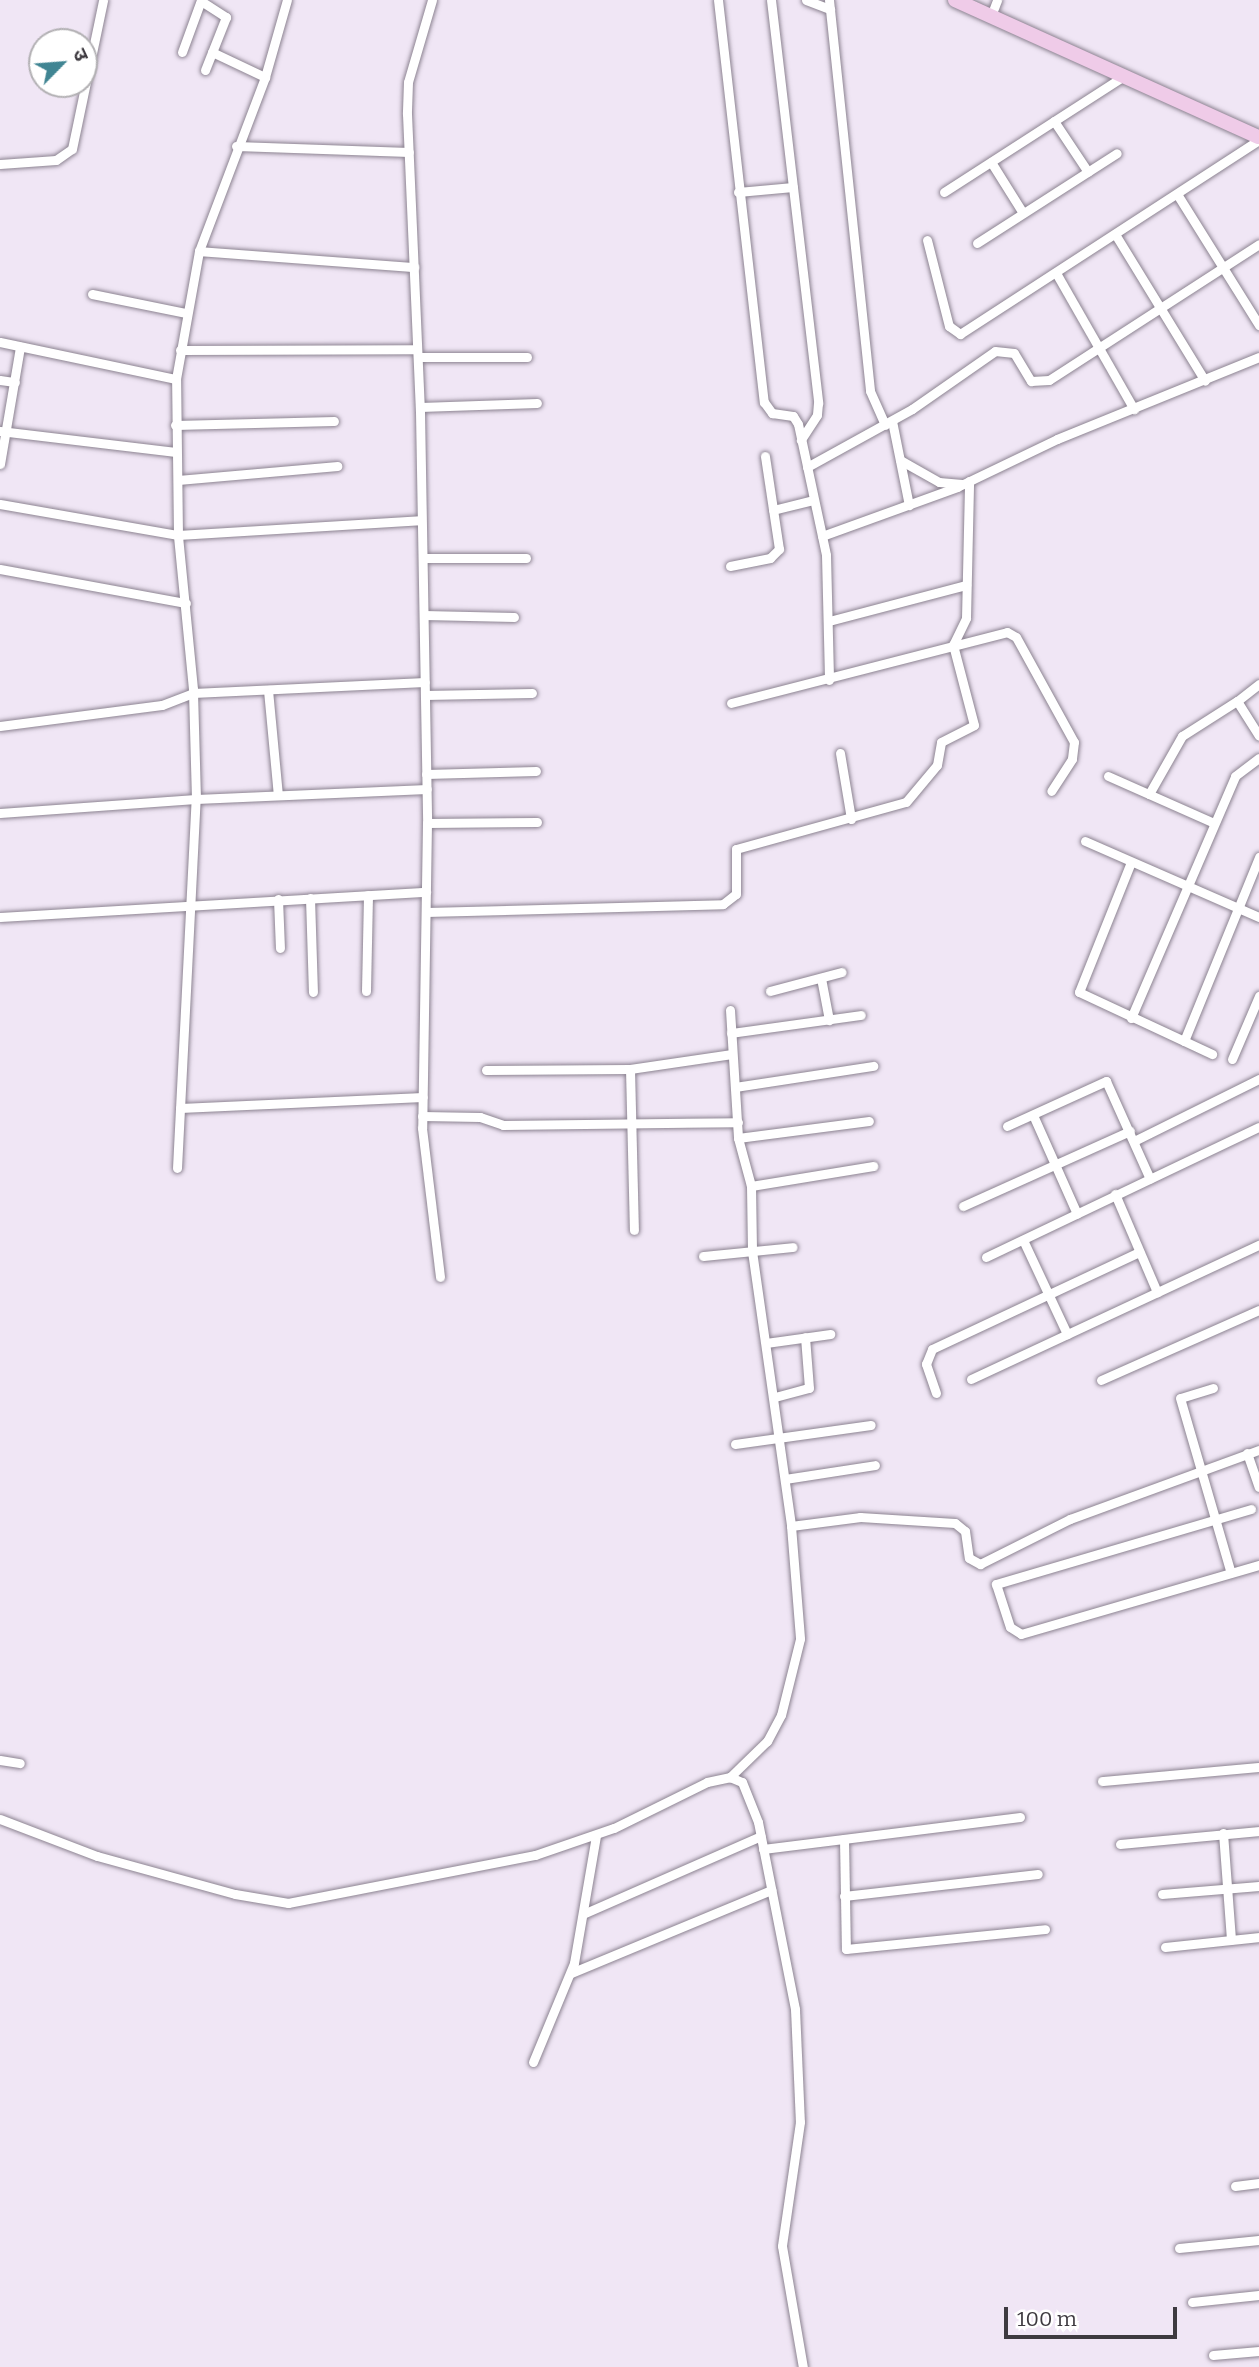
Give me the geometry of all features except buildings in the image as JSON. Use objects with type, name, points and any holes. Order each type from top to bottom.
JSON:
[{"type":"main road","points":[[954,0],[1259,138]]},
{"type":"street","points":[[0,164],[56,160],[72,149],[103,0]]},
{"type":"street","points":[[182,52],[201,0],[226,17],[205,70]]},
{"type":"street","points":[[177,1168],[194,904],[196,799],[193,693],[178,535],[176,379],[185,313],[199,251],[236,146],[265,77],[288,0]]},
{"type":"street","points":[[432,0],[408,82],[408,152],[420,407],[425,682],[427,822],[422,1116],[440,1277]]},
{"type":"street","points":[[718,0],[764,402],[772,413],[793,416],[802,440],[822,536],[829,621],[829,680]]},
{"type":"street","points":[[771,0],[818,403],[817,415],[802,440]]},
{"type":"street","points":[[806,0],[830,5],[870,391],[888,423],[900,460],[909,505]]},
{"type":"street","points":[[990,16],[997,0]]},
{"type":"street","points":[[212,52],[265,77]]},
{"type":"street","points":[[944,192],[1124,76]]},
{"type":"street","points":[[1054,121],[1088,172]]},
{"type":"street","points":[[927,240],[953,333],[968,330],[1259,138]]},
{"type":"street","points":[[236,146],[408,152]]},
{"type":"street","points":[[977,243],[1117,153]]},
{"type":"street","points":[[991,162],[1023,213]]},
{"type":"street","points":[[738,192],[793,187]]},
{"type":"street","points":[[1177,194],[1259,325]]},
{"type":"street","points":[[1115,234],[1205,381]]},
{"type":"street","points":[[807,467],[888,423],[995,351],[1014,353],[1026,376],[1040,382],[1259,244]]},
{"type":"street","points":[[199,251],[414,267]]},
{"type":"street","points":[[1056,273],[1134,409]]},
{"type":"street","points":[[92,294],[185,313]]},
{"type":"street","points":[[0,342],[176,379]]},
{"type":"street","points":[[0,464],[2,432],[15,382],[20,347]]},
{"type":"street","points":[[180,350],[527,357]]},
{"type":"street","points":[[822,536],[909,505],[1259,357]]},
{"type":"street","points":[[0,380],[15,382]]},
{"type":"street","points":[[420,407],[537,403]]},
{"type":"street","points":[[175,425],[334,421]]},
{"type":"street","points":[[2,432],[176,452]]},
{"type":"street","points":[[730,566],[777,554],[765,456]]},
{"type":"street","points":[[900,460],[918,474],[965,482]]},
{"type":"street","points":[[178,480],[337,466]]},
{"type":"street","points":[[426,912],[723,904],[736,894],[736,849],[906,802],[937,765],[941,742],[974,725],[953,645],[966,618],[965,482]]},
{"type":"street","points":[[773,510],[813,500]]},
{"type":"street","points":[[0,504],[178,535],[420,520]]},
{"type":"street","points":[[423,558],[526,558]]},
{"type":"street","points":[[0,569],[186,603]]},
{"type":"street","points":[[829,621],[967,585]]},
{"type":"street","points":[[424,615],[514,617]]},
{"type":"street","points":[[731,703],[829,680],[993,632],[1016,637],[1074,742],[1072,759],[1051,791]]},
{"type":"street","points":[[0,726],[162,705],[193,693],[425,682]]},
{"type":"street","points":[[1149,794],[1182,736],[1259,684]]},
{"type":"street","points":[[268,690],[278,795]]},
{"type":"street","points":[[425,695],[532,693]]},
{"type":"street","points":[[1237,701],[1259,736]]},
{"type":"street","points":[[840,753],[851,819]]},
{"type":"street","points":[[1131,1018],[1186,884],[1235,776],[1259,758]]},
{"type":"street","points":[[426,774],[536,771]]},
{"type":"street","points":[[1108,776],[1214,823]]},
{"type":"street","points":[[0,813],[196,799],[426,789]]},
{"type":"street","points":[[427,822],[537,822]]},
{"type":"street","points":[[1085,841],[1259,917]]},
{"type":"street","points":[[1184,1041],[1259,857]]},
{"type":"street","points":[[1132,862],[1079,992],[1212,1054]]},
{"type":"street","points":[[0,917],[426,892]]},
{"type":"street","points":[[366,991],[368,895]]},
{"type":"street","points":[[310,898],[313,992]]},
{"type":"street","points":[[278,899],[280,948]]},
{"type":"street","points":[[770,991],[842,972]]},
{"type":"street","points":[[821,978],[829,1020]]},
{"type":"street","points":[[1232,1059],[1259,996]]},
{"type":"street","points":[[0,1819],[123,1863],[235,1894],[288,1903],[534,1855],[596,1835],[707,1782],[730,1777],[767,1741],[781,1715],[798,1653],[800,1592],[775,1397],[752,1251],[751,1186],[738,1138],[730,1010]]},
{"type":"street","points":[[731,1033],[862,1015]]},
{"type":"street","points":[[486,1070],[629,1069],[732,1054]]},
{"type":"street","points":[[735,1087],[873,1066]]},
{"type":"street","points":[[629,1069],[634,1230]]},
{"type":"street","points":[[963,1206],[1054,1165],[1132,1136],[1259,1079]]},
{"type":"street","points":[[1007,1126],[1106,1081],[1150,1179]]},
{"type":"street","points":[[180,1108],[423,1097]]},
{"type":"street","points":[[1033,1115],[1077,1214]]},
{"type":"street","points":[[422,1116],[480,1117],[503,1125],[738,1122]]},
{"type":"street","points":[[738,1138],[869,1121]]},
{"type":"street","points":[[986,1257],[1259,1127]]},
{"type":"street","points":[[751,1186],[873,1166]]},
{"type":"street","points":[[1115,1194],[1157,1292]]},
{"type":"street","points":[[1024,1240],[1067,1334]]},
{"type":"street","points":[[971,1379],[1259,1245]]},
{"type":"street","points":[[703,1256],[793,1247]]},
{"type":"street","points":[[936,1393],[926,1363],[932,1349],[1139,1252]]},
{"type":"street","points":[[1101,1380],[1259,1310]]},
{"type":"street","points":[[766,1343],[830,1334]]},
{"type":"street","points":[[775,1397],[809,1388],[805,1337]]},
{"type":"street","points":[[1213,1388],[1180,1398],[1231,1573]]},
{"type":"street","points":[[735,1444],[871,1425]]},
{"type":"street","points":[[792,1526],[860,1517],[954,1523],[965,1531],[969,1558],[980,1564],[1070,1519],[1259,1450]]},
{"type":"street","points":[[1247,1453],[1259,1487]]},
{"type":"street","points":[[785,1479],[875,1465]]},
{"type":"street","points":[[1251,1508],[996,1584],[1010,1627],[1020,1634],[1259,1565]]},
{"type":"street","points":[[0,1760],[20,1763]]},
{"type":"street","points":[[1101,1781],[1259,1767]]},
{"type":"street","points":[[730,1777],[742,1782],[749,1793],[761,1836],[795,2009],[801,2074],[800,2122],[782,2246],[803,2367]]},
{"type":"street","points":[[763,1849],[1020,1817]]},
{"type":"street","points":[[1120,1844],[1259,1831]]},
{"type":"street","points":[[1223,1833],[1231,1940]]},
{"type":"street","points":[[533,2063],[571,1973],[596,1835]]},
{"type":"street","points":[[583,1914],[761,1836]]},
{"type":"street","points":[[844,1839],[844,1942],[852,1952],[1045,1928]]},
{"type":"street","points":[[844,1896],[1038,1874]]},
{"type":"street","points":[[1162,1894],[1259,1886]]},
{"type":"street","points":[[571,1973],[771,1890]]},
{"type":"street","points":[[1164,1947],[1259,1937]]},
{"type":"street","points":[[1235,2186],[1259,2183]]},
{"type":"street","points":[[1178,2248],[1259,2240]]},
{"type":"street","points":[[1192,2302],[1259,2295]]},
{"type":"street","points":[[1213,2355],[1259,2351]]}]
